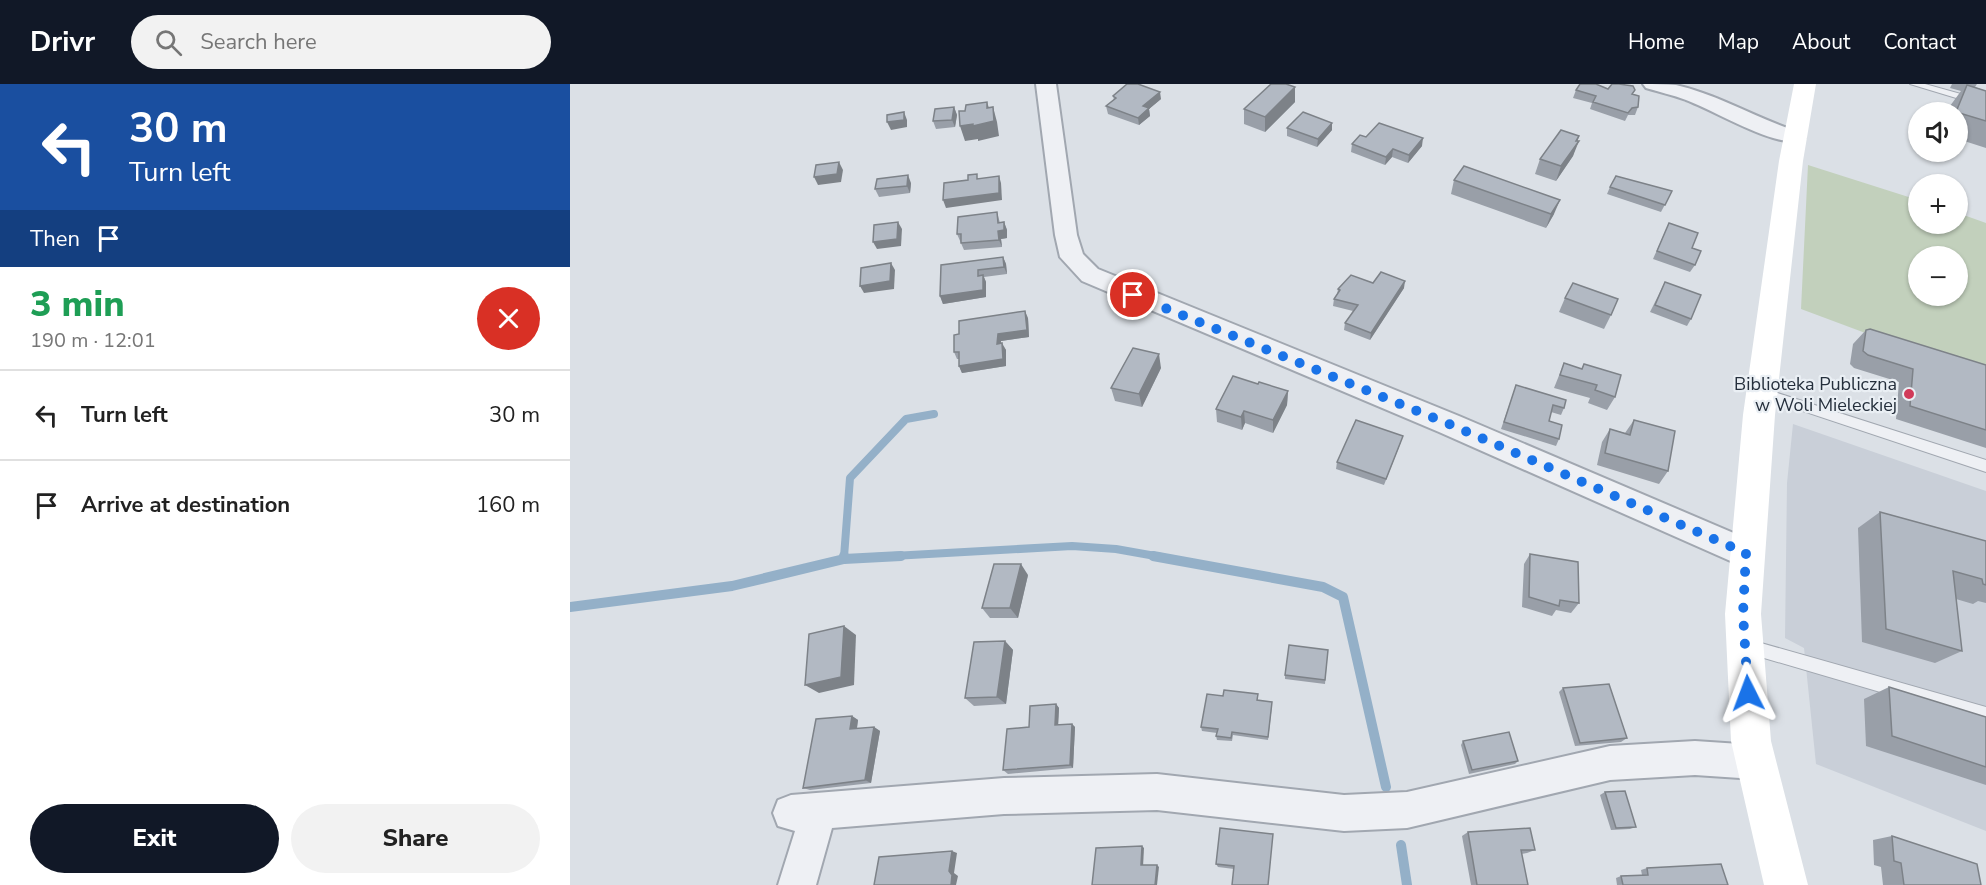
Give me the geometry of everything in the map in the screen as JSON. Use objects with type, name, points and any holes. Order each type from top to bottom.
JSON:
[{"type":"street","points":[[1046,84],[1066,235],[1072,256],[1090,275],[1438,420],[1746,553]]},
{"type":"street","points":[[1653,84],[1693,96],[1767,129],[1796,137]]},
{"type":"street","points":[[1786,885],[1751,741],[1743,614],[1746,553],[1762,393],[1805,84]]},
{"type":"street","points":[[797,885],[805,813],[1004,796],[1157,792],[1344,813],[1407,810],[1610,763],[1695,758],[1755,762]]},
{"type":"lane","points":[[1915,84],[1986,104]]},
{"type":"lane","points":[[1762,393],[1986,466]]},
{"type":"lane","points":[[1745,645],[1986,715]]},
{"type":"shaded area","points":[[1793,424],[1986,491],[1986,831],[1816,764],[1804,648],[1785,638],[1787,483]]},
{"type":"green space","points":[[1808,165],[1908,197],[1908,234],[1968,234],[1968,217],[1986,223],[1986,378],[1801,309]]},
{"type":"building","points":[[1127,84],[1138,84],[1160,92],[1143,106],[1149,108],[1138,118],[1106,106],[1116,98],[1113,96]]},
{"type":"building","points":[[1271,84],[1286,84],[1295,87],[1265,117],[1244,109]]},
{"type":"building","points":[[1580,84],[1596,84],[1608,89],[1612,84],[1633,86],[1635,90],[1632,94],[1639,96],[1638,107],[1632,108],[1628,113],[1593,102],[1596,96],[1576,90]]},
{"type":"building","points":[[1967,85],[1986,91],[1986,121],[1968,116],[1968,102],[1960,102]]},
{"type":"building","points":[[987,102],[987,108],[993,107],[994,121],[973,126],[973,124],[960,126],[959,111],[965,111],[966,105]]},
{"type":"building","points":[[954,107],[952,120],[933,121],[935,109]]},
{"type":"building","points":[[904,112],[904,120],[887,122],[887,115]]},
{"type":"building","points":[[1303,112],[1332,123],[1318,139],[1287,128]]},
{"type":"building","points":[[1379,123],[1423,138],[1409,155],[1393,149],[1386,157],[1352,144],[1360,135],[1366,137]]},
{"type":"building","points":[[1561,130],[1579,136],[1576,141],[1579,141],[1561,166],[1540,159]]},
{"type":"building","points":[[839,162],[837,174],[814,177],[816,165]]},
{"type":"building","points":[[1464,166],[1560,200],[1551,214],[1454,180]]},
{"type":"building","points":[[977,174],[977,179],[999,176],[999,193],[943,200],[944,183],[968,180],[968,175]]},
{"type":"building","points":[[908,175],[907,186],[875,189],[877,179]]},
{"type":"building","points":[[1616,176],[1672,191],[1665,205],[1610,187]]},
{"type":"building","points":[[997,212],[998,223],[1004,222],[1004,230],[998,231],[999,240],[961,243],[961,234],[957,234],[958,217]]},
{"type":"building","points":[[898,222],[897,239],[873,242],[874,225]]},
{"type":"building","points":[[1669,223],[1698,233],[1692,248],[1701,251],[1695,265],[1657,251]]},
{"type":"building","points":[[1003,257],[1004,267],[978,270],[978,276],[983,275],[983,290],[940,296],[941,265]]},
{"type":"building","points":[[891,263],[890,281],[860,286],[861,268]]},
{"type":"building","points":[[1381,272],[1405,281],[1371,333],[1345,323],[1358,305],[1334,299],[1340,290],[1338,289],[1351,275],[1373,283]]},
{"type":"building","points":[[1665,282],[1701,295],[1691,319],[1655,305]]},
{"type":"building","points":[[1573,283],[1618,299],[1611,315],[1565,298]]},
{"type":"building","points":[[1025,311],[1027,330],[998,334],[997,344],[1002,343],[1003,359],[959,366],[959,352],[954,352],[954,335],[959,334],[959,321]]},
{"type":"building","points":[[1870,329],[1986,365],[1986,430],[1910,406],[1913,369],[1868,355],[1863,351],[1866,330]]},
{"type":"building","points":[[1133,348],[1159,354],[1139,394],[1111,388]]},
{"type":"building","points":[[1564,363],[1582,369],[1584,364],[1621,375],[1615,397],[1595,390],[1597,385],[1560,375]]},
{"type":"building","points":[[1233,376],[1288,391],[1273,420],[1244,411],[1241,417],[1216,409]]},
{"type":"building","points":[[1516,385],[1566,400],[1564,408],[1553,405],[1549,421],[1562,425],[1559,439],[1504,422]]},
{"type":"building","points":[[1356,420],[1403,436],[1386,479],[1337,462]]},
{"type":"building","points":[[1634,420],[1675,431],[1668,471],[1605,453],[1610,429],[1630,435]]},
{"type":"building","points":[[1880,512],[1986,541],[1986,585],[1983,584],[1982,579],[1953,571],[1962,651],[1886,629]]},
{"type":"building","points":[[1530,554],[1578,562],[1579,603],[1560,600],[1559,606],[1529,597]]},
{"type":"building","points":[[994,564],[1021,564],[1010,608],[982,608]]},
{"type":"building","points":[[844,626],[841,677],[805,685],[809,634]]},
{"type":"building","points":[[1005,641],[997,697],[965,698],[974,642]]},
{"type":"building","points":[[1289,645],[1328,650],[1325,680],[1285,675]]},
{"type":"building","points":[[1609,684],[1627,738],[1580,743],[1563,688]]},
{"type":"building","points":[[1889,687],[1986,717],[1986,767],[1892,736]]},
{"type":"building","points":[[1224,690],[1258,694],[1257,700],[1272,702],[1268,737],[1232,732],[1231,738],[1216,736],[1218,729],[1201,727],[1207,694],[1223,696]]},
{"type":"building","points":[[1056,704],[1055,725],[1072,724],[1070,765],[1003,770],[1007,729],[1029,727],[1030,706]]},
{"type":"building","points":[[852,716],[850,729],[874,727],[865,780],[803,788],[816,719]]},
{"type":"building","points":[[1509,732],[1518,761],[1472,770],[1463,741]]},
{"type":"building","points":[[1625,791],[1636,827],[1616,828],[1605,792]]},
{"type":"building","points":[[1220,828],[1273,834],[1268,885],[1232,885],[1234,866],[1216,864]]},
{"type":"building","points":[[1530,828],[1535,850],[1521,850],[1528,885],[1477,885],[1468,832]]},
{"type":"building","points":[[1892,836],[1977,864],[1981,885],[1904,885],[1901,863],[1894,861]]},
{"type":"building","points":[[1142,846],[1141,865],[1157,865],[1155,885],[1092,885],[1096,848]]},
{"type":"building","points":[[952,851],[949,871],[952,875],[951,885],[874,885],[879,857]]},
{"type":"building","points":[[1721,864],[1728,885],[1623,885],[1621,876],[1648,875],[1647,868]]},
{"type":"waterway","points":[[844,557],[850,478],[906,419],[934,414]]},
{"type":"waterway","points":[[875,557],[1072,546],[1116,549],[1161,557]]},
{"type":"waterway","points":[[844,559],[901,556]]},
{"type":"waterway","points":[[1153,556],[1323,587],[1343,597],[1386,787]]},
{"type":"waterway","points":[[570,607],[732,586],[844,559]]},
{"type":"waterway","points":[[1401,845],[1407,885]]},
{"type":"place","name":"Biblioteka Publiczna w Woli Mieleckiej","points":[[1909,394]]},
{"type":"route","points":[[1133,295],[1449,424],[1746,553],[1743,614],[1748,693]]}]
